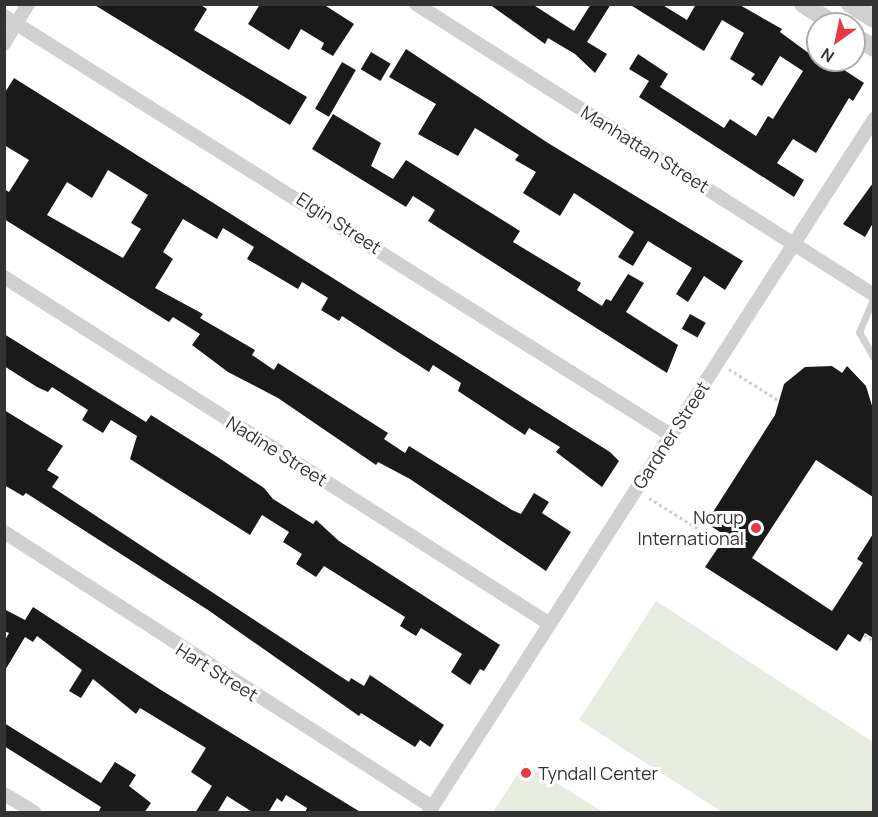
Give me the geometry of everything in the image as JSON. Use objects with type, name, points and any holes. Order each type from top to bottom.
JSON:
[{"type":"street","points":[[4,44],[28,4]]},
{"type":"street","name":"Manhattan Street","points":[[416,4],[873,296]]},
{"type":"street","points":[[802,4],[815,12]]},
{"type":"street","points":[[850,4],[873,19]]},
{"type":"street","name":"Elgin Street","points":[[4,16],[671,435]]},
{"type":"street","name":"Gardner Street","points":[[430,810],[873,119]]},
{"type":"street","name":"Nadine Street","points":[[4,277],[550,624]]},
{"type":"street","name":"Hart Street","points":[[4,532],[430,810]]},
{"type":"street","points":[[4,794],[34,813]]},
{"type":"lane","points":[[873,296],[860,332],[873,358]]},
{"type":"path","points":[[727,368],[778,400]]},
{"type":"path","points":[[645,496],[721,543]]},
{"type":"path","points":[[864,635],[873,641]]},
{"type":"shaded area","points":[[656,601],[873,742],[873,812],[722,812],[579,720]]},
{"type":"shaded area","points":[[525,763],[603,812],[493,812]]},
{"type":"building","points":[[93,4],[199,4],[207,9],[194,30],[307,97],[290,125]]},
{"type":"building","points":[[260,4],[323,4],[354,24],[333,56],[321,49],[324,43],[301,29],[289,50],[248,24]]},
{"type":"building","points":[[489,4],[532,4],[574,31],[591,4],[611,4],[587,42],[607,54],[595,73],[575,54],[548,38],[545,44]]},
{"type":"building","points":[[629,4],[661,4],[687,20],[696,4],[738,4],[782,29],[780,32],[806,51],[806,72],[847,72],[864,83],[853,101],[849,98],[816,153],[793,139],[777,163],[804,180],[794,197],[639,97],[649,81],[629,69],[638,54],[668,74],[660,87],[724,128],[730,119],[756,136],[768,116],[773,119],[803,71],[780,56],[762,86],[751,79],[755,74],[730,59],[744,33],[722,20],[704,51]]},
{"type":"building","points":[[406,49],[548,143],[743,261],[725,290],[704,276],[688,302],[676,294],[692,268],[648,241],[633,266],[618,257],[634,232],[574,193],[560,216],[523,193],[536,172],[515,160],[519,155],[475,128],[458,156],[418,134],[436,104],[389,77]]},
{"type":"building","points":[[371,52],[391,64],[380,81],[361,69]]},
{"type":"building","points":[[342,62],[356,70],[329,117],[315,109]]},
{"type":"building","points":[[14,78],[610,452],[619,461],[602,487],[556,452],[560,447],[529,428],[525,435],[458,391],[461,383],[433,365],[429,372],[342,316],[339,321],[321,310],[328,298],[302,282],[298,289],[247,259],[254,247],[223,228],[217,239],[183,219],[163,252],[173,259],[155,288],[203,314],[200,318],[255,350],[252,355],[274,370],[278,363],[388,433],[384,439],[405,453],[409,446],[512,510],[521,514],[534,493],[549,502],[542,513],[571,532],[546,571],[410,479],[378,462],[376,465],[278,398],[228,372],[192,345],[200,334],[173,317],[169,322],[4,219],[4,189],[9,192],[29,160],[4,145],[4,94]],"holes":[[[108,170],[148,195],[131,223],[141,229],[123,258],[47,215],[67,182],[92,198]]]},
{"type":"building","points":[[333,114],[381,143],[371,166],[393,179],[406,160],[520,231],[513,242],[581,283],[577,290],[602,306],[606,299],[611,301],[628,274],[644,283],[626,312],[678,345],[667,373],[428,221],[435,210],[413,196],[406,207],[312,149]]},
{"type":"building","points":[[873,183],[873,223],[865,237],[843,224]]},
{"type":"building","points":[[690,314],[706,323],[698,338],[682,329]]},
{"type":"building","points":[[4,334],[146,422],[151,415],[264,488],[273,499],[313,524],[316,520],[339,541],[500,645],[484,671],[480,669],[470,685],[451,672],[462,654],[421,628],[416,636],[400,626],[405,617],[324,566],[316,577],[296,564],[302,554],[283,542],[289,532],[262,515],[250,535],[130,459],[137,436],[111,420],[103,433],[82,420],[88,410],[52,387],[48,392],[4,366]]},
{"type":"building","points":[[832,366],[842,373],[847,366],[866,386],[873,409],[873,497],[816,460],[752,558],[832,611],[863,563],[857,559],[873,534],[873,638],[865,633],[860,642],[848,634],[837,651],[705,567],[726,536],[706,523],[775,415],[784,384],[805,367]]},
{"type":"building","points":[[4,410],[63,446],[47,470],[59,477],[52,487],[349,682],[351,678],[364,686],[370,675],[444,725],[430,747],[420,740],[415,747],[361,713],[359,716],[208,610],[26,493],[23,496],[4,485]]},
{"type":"building","points":[[33,607],[161,690],[362,813],[305,813],[307,808],[286,795],[282,802],[277,798],[268,813],[254,813],[227,796],[217,813],[195,813],[212,786],[191,772],[206,748],[140,708],[136,714],[93,679],[81,698],[69,691],[82,670],[37,636],[33,642],[25,637],[4,672],[4,642],[9,633],[4,631],[4,609],[25,620]]},
{"type":"building","points":[[4,723],[101,783],[115,762],[136,775],[129,786],[151,803],[144,813],[98,813],[101,807],[4,746]]},
{"type":"place","name":"Norup International","points":[[756,528]]},
{"type":"place","name":"Tyndall Center","points":[[526,773]]}]
